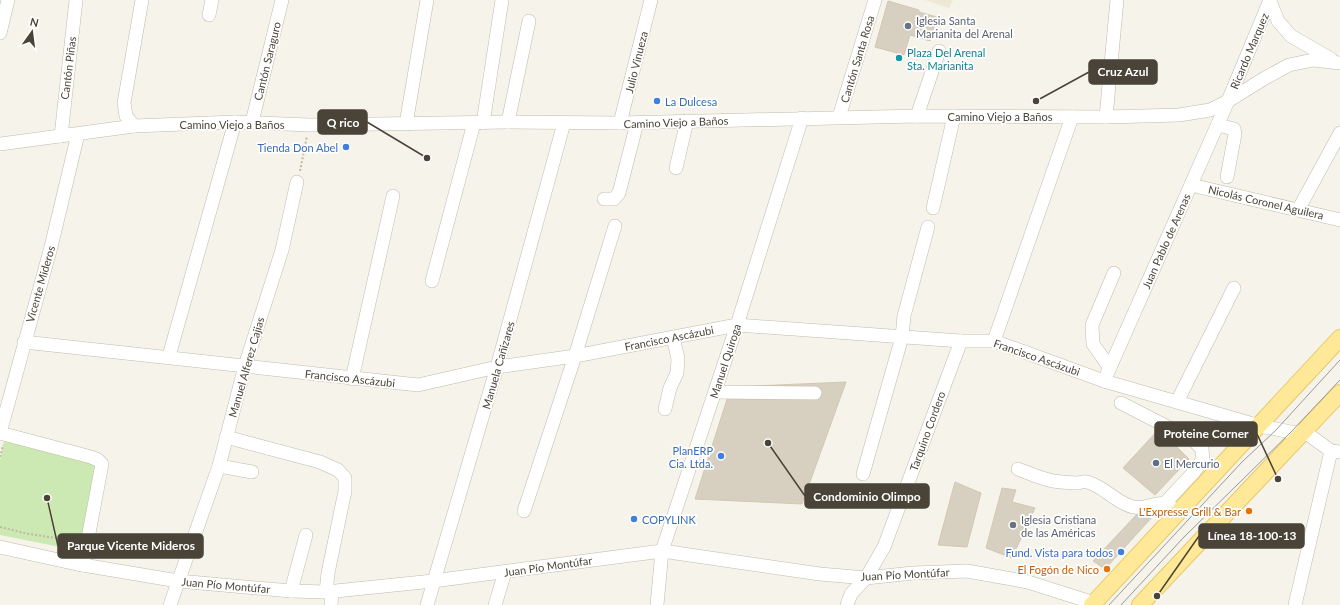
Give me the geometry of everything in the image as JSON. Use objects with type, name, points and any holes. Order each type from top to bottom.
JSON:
[{"type":"main road","points":[[1093,604],[1260,426],[1340,338]]},
{"type":"main road","points":[[1140,605],[1305,432],[1340,393]]},
{"type":"street","points":[[0,34],[8,0]]},
{"type":"street","name":"Cantón Piñas","points":[[61,136],[76,0]]},
{"type":"street","points":[[134,126],[126,116],[124,103],[142,0]]},
{"type":"street","points":[[209,15],[212,0]]},
{"type":"street","name":"Cantón Saraguro","points":[[252,122],[282,0]]},
{"type":"street","points":[[406,124],[427,0]]},
{"type":"street","points":[[432,281],[478,123],[502,0]]},
{"type":"street","name":"Julio Vinueza","points":[[620,123],[652,0]]},
{"type":"street","name":"Cantón Santa Rosa","points":[[840,117],[875,0]]},
{"type":"street","points":[[1106,117],[1117,0]]},
{"type":"street","name":"Ricardo Marquez","points":[[1270,0],[1278,21],[1292,36],[1339,63]]},
{"type":"street","name":"Ricardo Marquez","points":[[1228,102],[1270,0]]},
{"type":"street","points":[[508,122],[529,21]]},
{"type":"street","points":[[917,116],[939,51]]},
{"type":"street","name":"Camino Viejo a Baños","points":[[0,144],[134,126],[235,122],[310,125],[508,122],[636,123],[840,117],[1106,117],[1188,114],[1210,110],[1228,102],[1265,78],[1289,65],[1313,60],[1339,63]]},
{"type":"street","name":"Juan Pablo de Arenas","points":[[1104,381],[1228,102]]},
{"type":"street","points":[[933,208],[954,116]]},
{"type":"street","points":[[994,341],[1072,117]]},
{"type":"street","name":"Manuel Quiroga","points":[[657,605],[662,551],[737,325],[802,118]]},
{"type":"street","points":[[169,356],[235,122]]},
{"type":"street","points":[[676,168],[687,122]]},
{"type":"street","name":"Manuela Cañizares","points":[[427,605],[498,367],[564,123]]},
{"type":"street","points":[[604,199],[614,199],[619,193],[636,123]]},
{"type":"street","points":[[1218,125],[1234,129],[1235,134],[1227,177]]},
{"type":"street","points":[[1298,210],[1340,133]]},
{"type":"street","name":"Vicente Mideros","points":[[1,435],[24,342],[51,247],[78,134]]},
{"type":"street","name":"Manuel Alferez Cajias","points":[[170,605],[219,466],[245,366],[282,250],[297,182]]},
{"type":"street","name":"Nicolás Coronel Aguilera","points":[[1191,185],[1340,220]]},
{"type":"street","points":[[352,379],[393,196]]},
{"type":"street","points":[[524,511],[575,356],[615,226]]},
{"type":"street","points":[[863,474],[902,337],[904,316],[928,227]]},
{"type":"street","points":[[1110,368],[1093,344],[1092,324],[1114,273]]},
{"type":"street","points":[[1177,402],[1234,288]]},
{"type":"street","name":"Francisco Ascázubi","points":[[24,342],[169,356],[352,379],[418,385],[498,367],[575,356],[737,325],[961,341],[994,341],[1104,381],[1260,426],[1291,432],[1305,432]]},
{"type":"street","points":[[665,409],[670,388],[677,373],[678,359],[673,337]]},
{"type":"street","name":"Tarquino Cordero","points":[[847,605],[851,594],[866,578],[884,547],[961,341]]},
{"type":"street","points":[[715,392],[815,393]]},
{"type":"street","points":[[1121,404],[1193,440],[1202,449],[1203,459],[1194,472],[1165,503]]},
{"type":"street","points":[[1295,605],[1336,452],[1305,432]]},
{"type":"street","points":[[1,435],[91,457],[98,460],[102,464],[83,565]]},
{"type":"street","points":[[226,438],[320,462],[338,470],[345,478],[345,491],[328,573],[331,605]]},
{"type":"street","points":[[219,466],[252,472]]},
{"type":"street","points":[[1018,469],[1053,481],[1077,483],[1086,481],[1099,487],[1117,500],[1133,507],[1146,508],[1155,504],[1165,503],[1172,505],[1178,512]]},
{"type":"street","points":[[1194,472],[1206,483]]},
{"type":"street","points":[[291,591],[306,535]]},
{"type":"street","name":"Juan Pío Montúfar","points":[[0,547],[83,565],[178,581],[291,591],[329,591],[433,581],[662,551],[820,574],[866,578],[913,573],[967,571],[1028,582],[1093,604]]},
{"type":"street","points":[[495,605],[505,572]]},
{"type":"path","points":[[297,182],[310,125]]},
{"type":"path","points":[[0,457],[1,435]]},
{"type":"path","points":[[0,527],[29,534],[78,541]]},
{"type":"shaded area","points":[[925,0],[953,0],[949,8]]},
{"type":"green space","points":[[5,436],[104,456],[80,551],[0,535],[0,461]]},
{"type":"building","name":"Iglesia Santa Marianita del Arenal","points":[[888,1],[937,17],[930,41],[910,35],[904,55],[875,47]]},
{"type":"building","points":[[846,382],[802,504],[695,499],[731,387]]},
{"type":"building","name":"El Mercurio","points":[[1159,429],[1189,459],[1155,495],[1123,468]]},
{"type":"building","points":[[955,482],[981,493],[967,547],[938,545]]},
{"type":"building","name":"Iglesia Cristiana de las Américas","points":[[1002,488],[1016,490],[1012,502],[1035,508],[1012,558],[986,548]]},
{"type":"building","points":[[1138,513],[1154,515],[1105,569],[1093,561]]},
{"type":"tram line","points":[[1109,605],[1242,462],[1276,430],[1340,360]]},
{"type":"tram line","points":[[1121,605],[1184,537],[1291,432],[1340,380]]},
{"type":"place","name":"Iglesia Santa Marianita del Arenal","points":[[908,26]]},
{"type":"place","name":"Plaza Del Arenal Sta. Marianita","points":[[899,58]]},
{"type":"place","name":"La Dulcesa","points":[[657,101]]},
{"type":"place","name":"Cruz Azul","points":[[1036,101]]},
{"type":"place","name":"Tienda Don Abel","points":[[346,147]]},
{"type":"place","name":"Q rico","points":[[427,158]]},
{"type":"place","name":"Condominio Olimpo","points":[[768,443]]},
{"type":"place","name":"PlanERP Cia. Ltda.","points":[[721,456]]},
{"type":"place","name":"El Mercurio","points":[[1156,463]]},
{"type":"place","name":"Proteine Corner","points":[[1278,479]]},
{"type":"place","name":"Parque Vicente Mideros","points":[[47,498]]},
{"type":"place","name":"L'Expresse Grill & Bar","points":[[1249,511]]},
{"type":"place","name":"COPYLINK","points":[[634,519]]},
{"type":"place","name":"Iglesia Cristiana de las Américas","points":[[1013,525]]},
{"type":"place","name":"Fund. Vista para todos","points":[[1121,552]]},
{"type":"place","name":"El Fogón de Nico","points":[[1107,569]]},
{"type":"place","name":"Línea 18-100-13","points":[[1157,596]]}]
